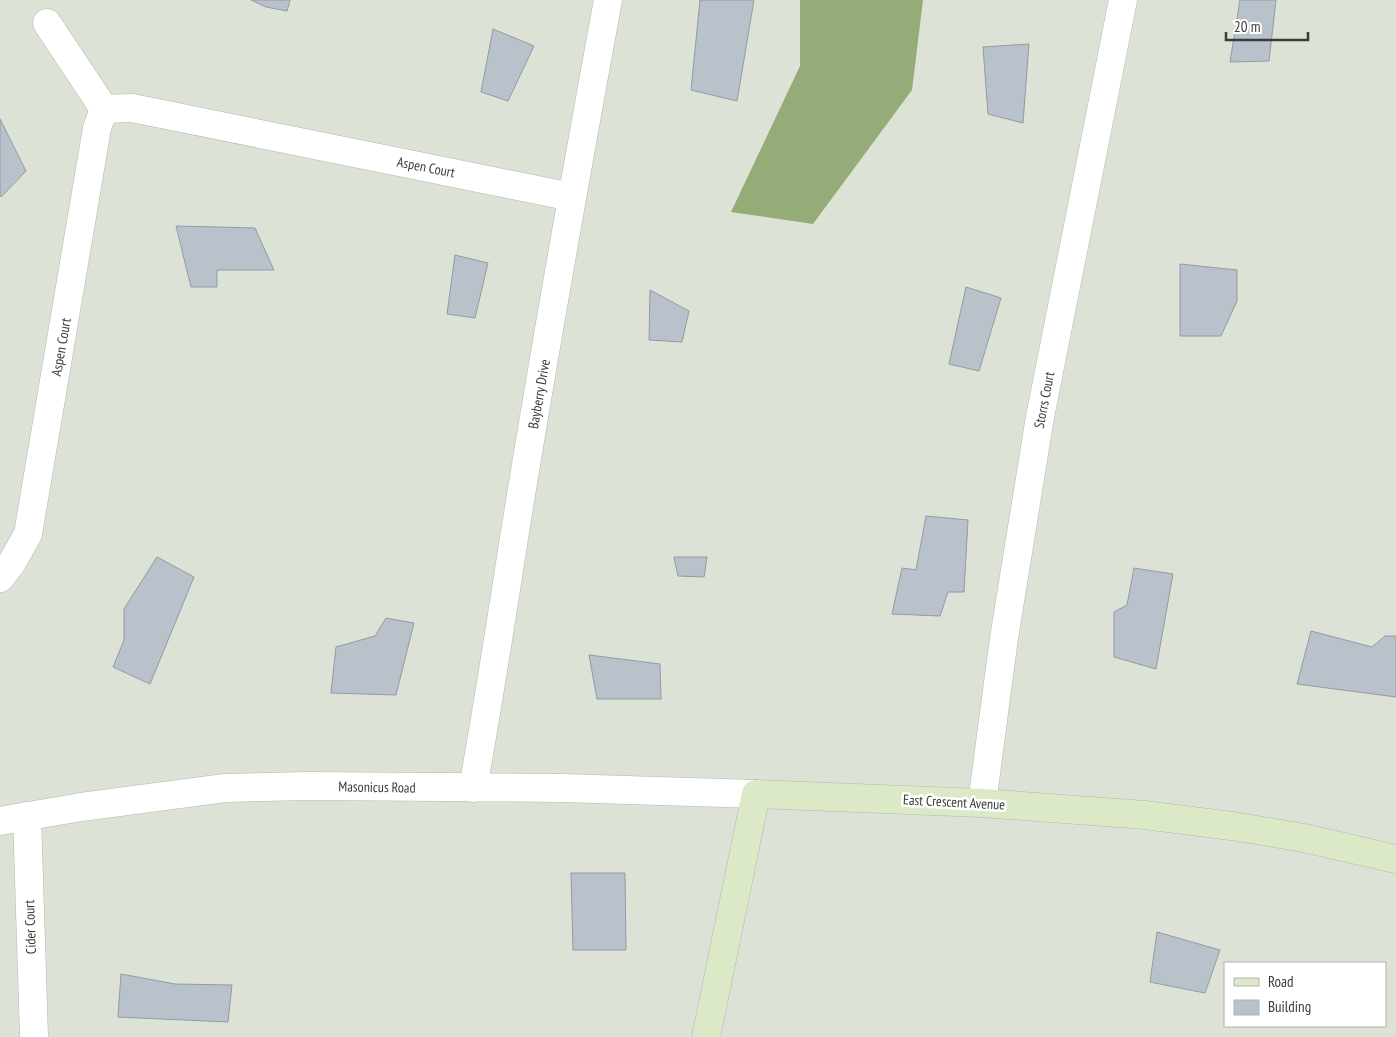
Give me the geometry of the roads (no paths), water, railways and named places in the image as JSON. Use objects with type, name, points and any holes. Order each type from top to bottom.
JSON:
[{"type":"street","name":"Bayberry Drive","points":[[473,788],[494,672],[514,538],[572,197],[608,0]]},
{"type":"street","name":"Storrs Court","points":[[982,803],[1004,638],[1040,417],[1123,0]]},
{"type":"street","points":[[47,23],[104,109]]},
{"type":"street","name":"Aspen Court","points":[[0,578],[11,564],[28,534],[97,128],[104,109],[132,108],[572,197]]},
{"type":"street","name":"Masonicus Road","points":[[0,820],[225,788],[308,786],[562,788],[756,794]]},
{"type":"street","name":"East Crescent Avenue","points":[[756,794],[982,803],[1145,815],[1239,827],[1304,838],[1396,859]]},
{"type":"street","points":[[706,1037],[756,794]]},
{"type":"street","name":"Cider Court","points":[[27,816],[34,1037]]}]
